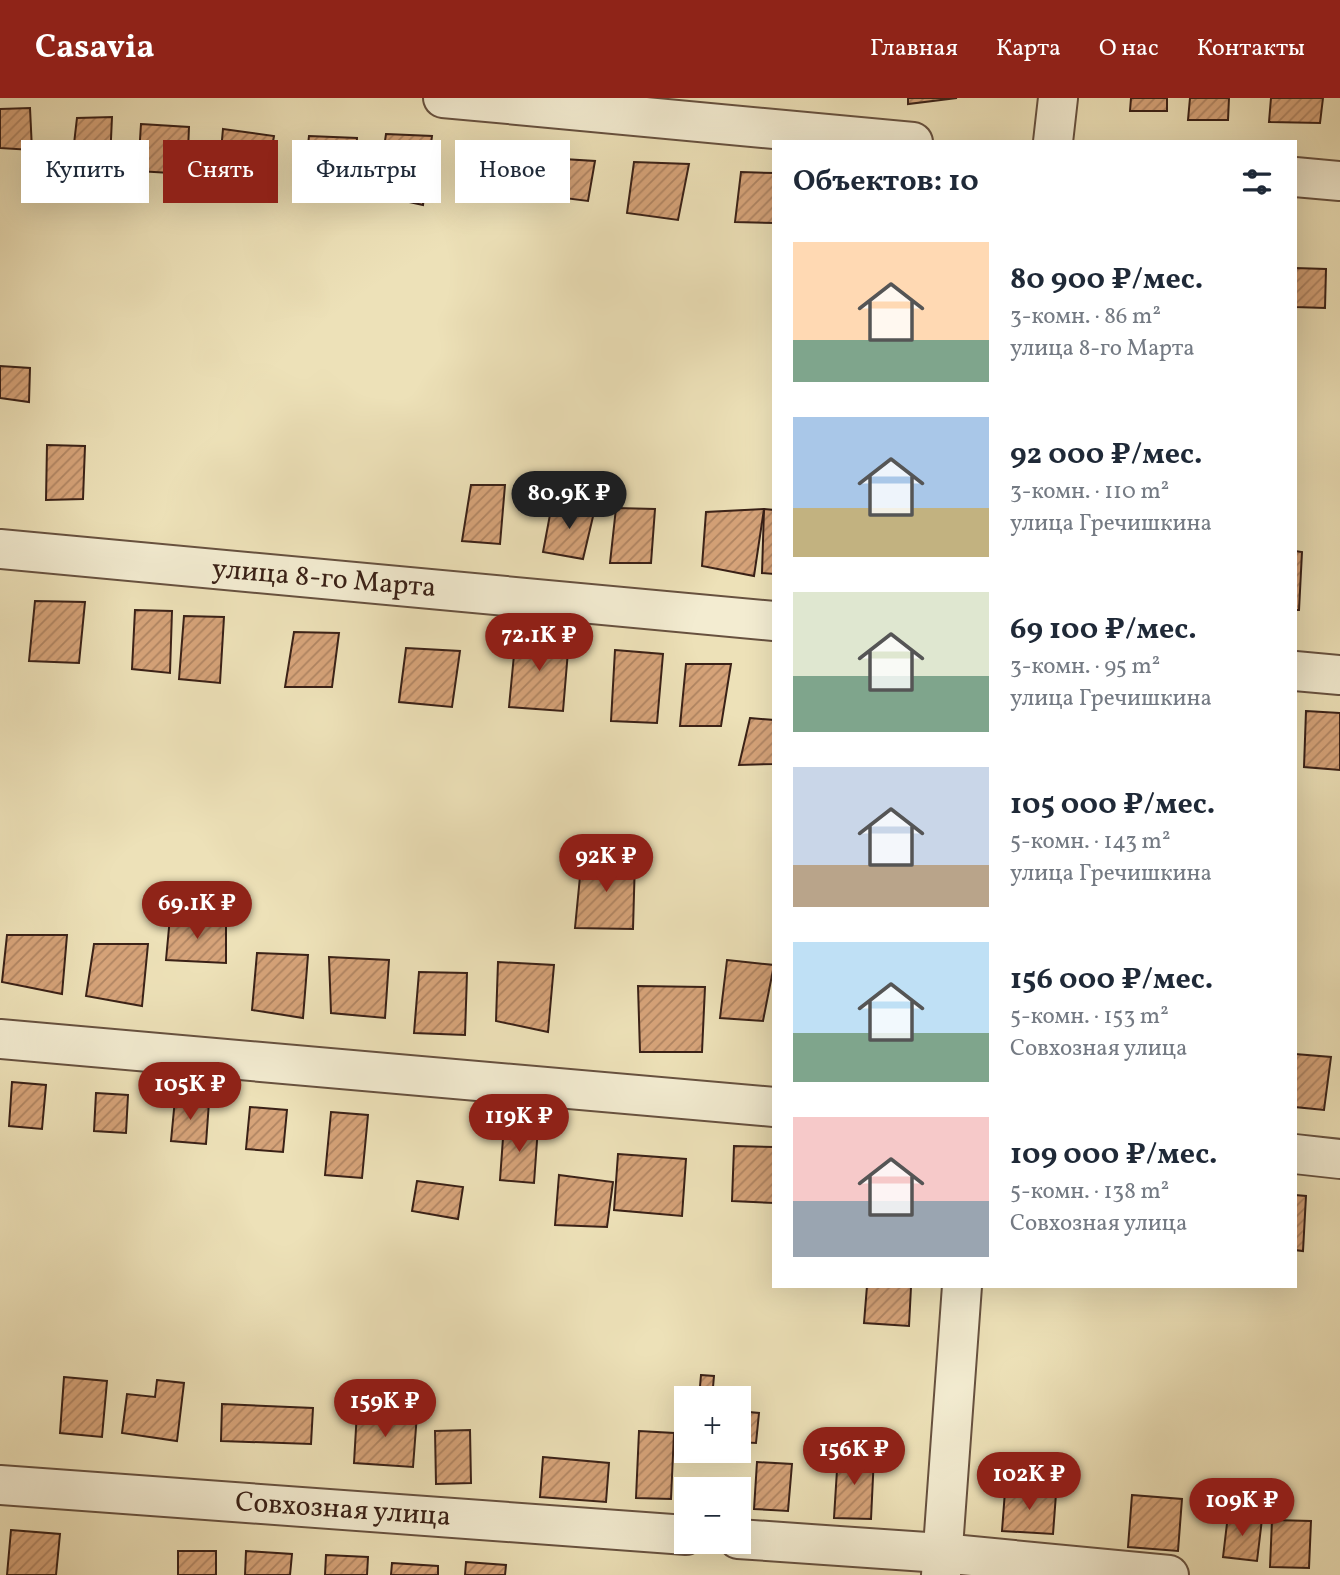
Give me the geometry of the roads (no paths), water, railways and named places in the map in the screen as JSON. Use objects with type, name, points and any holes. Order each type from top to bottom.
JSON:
[{"type":"street","points":[[443,98],[892,140]]},
{"type":"street","points":[[1053,140],[1058,98]]},
{"type":"street","points":[[1297,177],[1340,181]]},
{"type":"street","name":"улица 8-го Марта","points":[[0,549],[772,621]]},
{"type":"street","points":[[1297,671],[1340,675]]},
{"type":"street","points":[[0,1040],[772,1107]]},
{"type":"street","points":[[1297,1154],[1340,1159]]},
{"type":"street","points":[[941,1564],[962,1288]]},
{"type":"street","name":"Совхозная улица","points":[[0,1485],[674,1534]]},
{"type":"street","points":[[751,1541],[941,1564],[1169,1575]]}]
